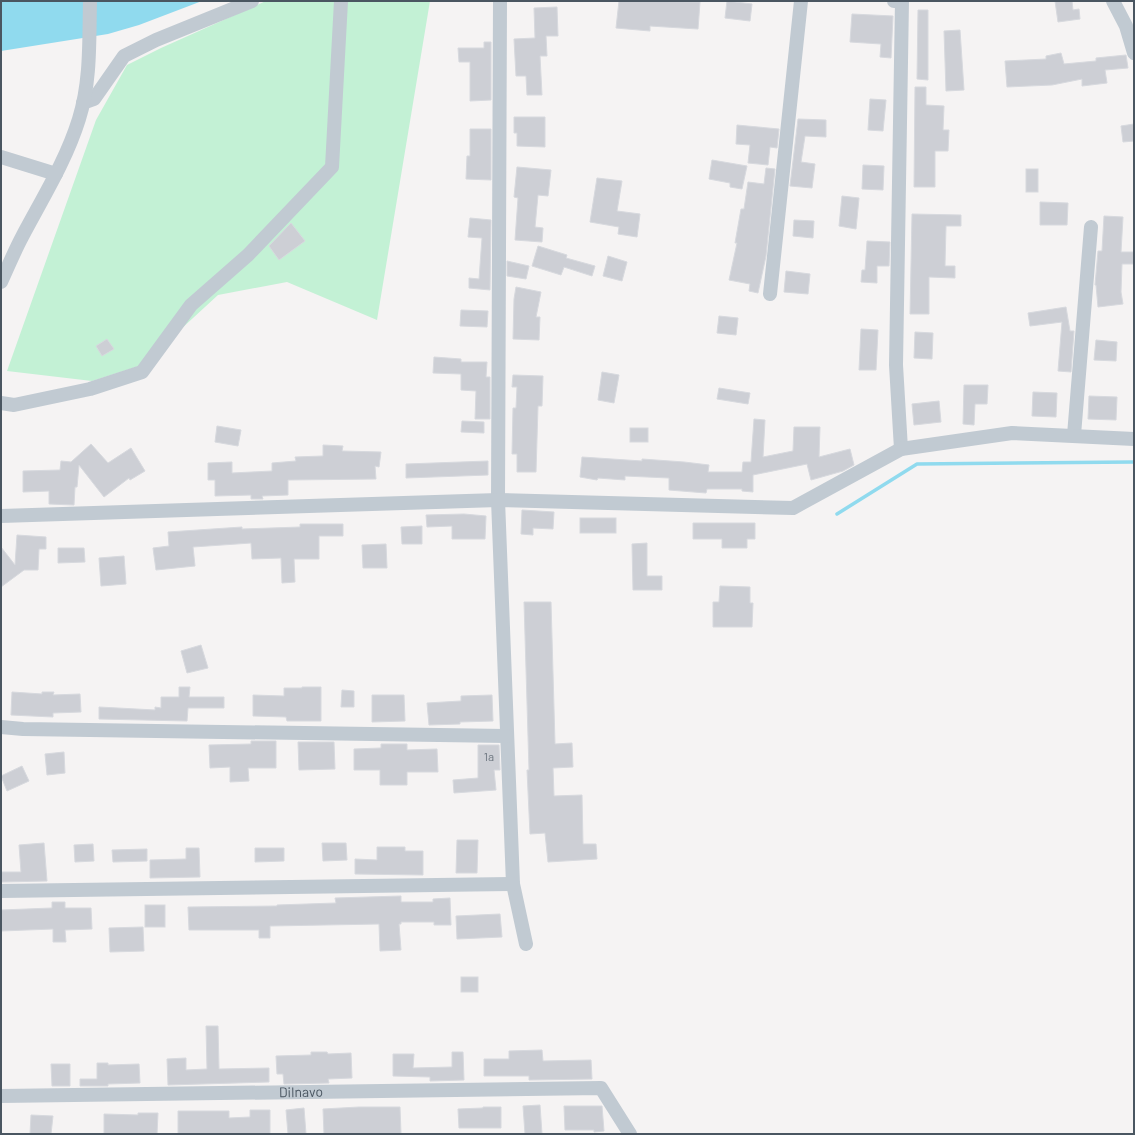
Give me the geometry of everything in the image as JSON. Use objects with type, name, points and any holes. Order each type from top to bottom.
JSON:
[{"type":"street","points":[[1,282],[20,240],[56,174],[79,120],[87,86],[90,1]]},
{"type":"street","points":[[83,103],[94,99],[124,56],[156,40],[252,1]]},
{"type":"street","points":[[1,403],[14,405],[90,389],[142,372],[191,305],[248,255],[332,168],[341,1]]},
{"type":"street","points":[[500,1],[498,500],[506,736],[513,884],[526,944]]},
{"type":"street","points":[[770,294],[800,1]]},
{"type":"street","points":[[894,1],[902,1],[896,365],[901,449]]},
{"type":"street","points":[[1113,1],[1126,26],[1134,53]]},
{"type":"street","points":[[1,156],[56,174]]},
{"type":"street","points":[[1074,435],[1091,227]]},
{"type":"street","points":[[1,516],[498,500],[793,508],[901,449],[1012,433],[1134,439]]},
{"type":"street","points":[[1,727],[23,729],[506,736]]},
{"type":"street","points":[[1,891],[513,884]]},
{"type":"street","name":"Dilnavo","points":[[1,1096],[601,1088],[630,1134]]},
{"type":"green space","points":[[266,1],[430,1],[377,320],[287,282],[218,295],[142,365],[92,381],[7,371],[96,120],[127,65],[161,48]]},
{"type":"water","points":[[1,1],[202,1],[139,25],[108,34],[1,51]]},
{"type":"building","points":[[619,1],[700,2],[698,29],[650,26],[650,31],[616,28]]},
{"type":"building","points":[[727,1],[752,4],[750,21],[725,18]]},
{"type":"building","points":[[1055,1],[1072,1],[1073,10],[1079,9],[1080,19],[1058,22]]},
{"type":"building","points":[[557,7],[558,36],[546,36],[547,56],[540,56],[542,95],[527,95],[526,76],[516,76],[514,39],[535,38],[534,8]]},
{"type":"building","points":[[918,10],[928,10],[928,80],[917,79]]},
{"type":"building","points":[[852,14],[893,16],[891,58],[880,57],[881,44],[850,42]]},
{"type":"building","points":[[960,30],[964,90],[946,91],[944,31]]},
{"type":"building","points":[[484,42],[491,42],[491,100],[470,101],[470,62],[459,62],[458,48],[484,48]]},
{"type":"building","points":[[1061,53],[1064,64],[1096,61],[1096,58],[1126,55],[1128,68],[1105,70],[1107,83],[1082,86],[1082,79],[1052,85],[1007,87],[1005,61],[1046,59],[1046,56]]},
{"type":"building","points":[[915,87],[926,87],[926,105],[944,106],[943,130],[949,130],[948,151],[935,151],[935,187],[914,187]]},
{"type":"building","points":[[870,99],[886,100],[883,131],[868,130]]},
{"type":"building","points":[[514,117],[545,117],[545,147],[517,146],[517,133],[514,133]]},
{"type":"building","points":[[798,119],[826,120],[826,137],[805,136],[801,162],[815,164],[812,188],[790,186]]},
{"type":"building","points":[[1134,124],[1134,141],[1123,142],[1121,126]]},
{"type":"building","points":[[737,125],[779,129],[777,148],[770,147],[768,165],[748,163],[750,145],[736,144]]},
{"type":"building","points":[[470,129],[491,129],[491,180],[466,179],[467,156],[470,156]]},
{"type":"building","points":[[712,160],[747,166],[742,189],[730,187],[730,183],[709,179]]},
{"type":"building","points":[[863,165],[884,166],[883,190],[862,189]]},
{"type":"building","points":[[517,167],[551,170],[548,196],[538,195],[535,227],[543,228],[542,242],[515,240],[518,198],[514,197]]},
{"type":"building","points":[[766,168],[775,169],[766,256],[758,293],[749,291],[750,284],[729,280],[737,243],[735,243],[741,209],[744,209],[748,182],[764,184]]},
{"type":"building","points":[[1026,169],[1038,169],[1038,192],[1026,192]]},
{"type":"building","points":[[597,178],[622,181],[617,211],[640,214],[637,237],[618,234],[619,227],[590,222]]},
{"type":"building","points":[[842,196],[859,198],[856,229],[839,226]]},
{"type":"building","points":[[1040,202],[1068,203],[1067,225],[1040,225]]},
{"type":"building","points":[[912,214],[961,215],[961,226],[946,226],[945,266],[955,266],[955,278],[929,277],[929,314],[910,314]]},
{"type":"building","points":[[1104,216],[1123,217],[1121,252],[1134,252],[1134,264],[1122,264],[1121,292],[1123,304],[1098,307],[1095,285],[1098,251],[1102,251]]},
{"type":"building","points":[[470,218],[491,220],[490,290],[469,288],[469,278],[479,279],[482,238],[468,237]]},
{"type":"building","points":[[794,220],[814,221],[813,238],[793,236]]},
{"type":"building","points":[[291,223],[305,241],[279,260],[269,246]]},
{"type":"building","points":[[867,241],[890,242],[889,266],[877,266],[877,283],[861,282],[862,270],[865,270]]},
{"type":"building","points":[[538,246],[567,255],[566,258],[595,266],[592,276],[564,267],[561,275],[532,266]]},
{"type":"building","points":[[608,256],[627,262],[622,281],[603,276]]},
{"type":"building","points":[[507,261],[529,266],[526,279],[507,276]]},
{"type":"building","points":[[786,271],[810,274],[808,294],[784,292]]},
{"type":"building","points":[[516,287],[541,292],[536,317],[540,317],[539,340],[513,339],[514,299]]},
{"type":"building","points":[[1066,307],[1070,331],[1074,331],[1071,372],[1058,371],[1062,322],[1030,326],[1028,313]]},
{"type":"building","points":[[461,310],[488,311],[487,327],[460,326]]},
{"type":"building","points":[[719,316],[738,318],[736,335],[717,333]]},
{"type":"building","points":[[861,329],[878,330],[876,370],[859,370]]},
{"type":"building","points":[[915,332],[933,333],[932,359],[914,358]]},
{"type":"building","points":[[107,339],[114,349],[102,356],[96,346]]},
{"type":"building","points":[[1096,340],[1117,342],[1116,361],[1094,360]]},
{"type":"building","points":[[434,357],[461,359],[461,362],[487,362],[486,377],[490,377],[490,419],[475,419],[476,391],[461,390],[461,374],[433,373]]},
{"type":"building","points":[[602,372],[619,375],[614,403],[598,400]]},
{"type":"building","points":[[513,375],[543,376],[542,406],[538,406],[536,472],[517,472],[517,454],[512,454],[513,408],[516,408],[517,387],[512,387]]},
{"type":"building","points":[[964,385],[988,385],[987,404],[975,404],[974,425],[963,424]]},
{"type":"building","points":[[719,388],[750,393],[748,404],[717,399]]},
{"type":"building","points":[[1033,392],[1057,393],[1056,417],[1032,416]]},
{"type":"building","points":[[1089,396],[1117,397],[1116,420],[1088,419]]},
{"type":"building","points":[[939,401],[941,422],[914,425],[912,404]]},
{"type":"building","points":[[754,419],[765,420],[763,457],[793,451],[794,427],[820,427],[819,457],[850,449],[854,465],[843,471],[811,480],[807,464],[753,475],[753,492],[742,491],[742,489],[707,489],[706,493],[669,490],[669,478],[625,476],[625,480],[598,478],[597,480],[580,477],[582,457],[684,462],[709,465],[708,472],[742,472],[743,462],[751,462]]},
{"type":"building","points":[[462,421],[484,422],[484,433],[461,432]]},
{"type":"building","points":[[217,426],[241,430],[238,446],[215,442]]},
{"type":"building","points":[[630,428],[648,428],[648,442],[630,442]]},
{"type":"building","points":[[91,444],[108,463],[131,448],[145,471],[130,480],[129,478],[104,497],[79,465],[77,487],[75,487],[74,505],[49,504],[49,491],[23,492],[23,471],[60,470],[61,461],[71,462]]},
{"type":"building","points":[[323,445],[343,446],[342,451],[381,452],[379,467],[375,466],[376,479],[288,480],[288,495],[262,496],[263,499],[251,499],[251,495],[215,496],[215,480],[208,480],[208,463],[232,462],[232,473],[272,471],[272,463],[296,461],[295,457],[323,456]]},
{"type":"building","points":[[488,461],[488,475],[406,478],[406,464]]},
{"type":"building","points":[[522,510],[554,512],[553,529],[533,528],[533,535],[521,534]]},
{"type":"building","points":[[464,514],[486,516],[485,539],[452,539],[452,526],[427,527],[426,515]]},
{"type":"building","points":[[580,518],[616,518],[616,533],[580,533]]},
{"type":"building","points":[[693,523],[755,523],[755,539],[747,539],[747,548],[722,548],[722,539],[693,539]]},
{"type":"building","points":[[300,524],[343,524],[343,536],[319,536],[319,559],[294,559],[295,582],[282,583],[281,558],[252,559],[251,543],[193,547],[195,566],[156,570],[153,548],[169,546],[168,532],[242,527],[242,529],[300,527]]},
{"type":"building","points":[[422,526],[422,544],[402,544],[401,527]]},
{"type":"building","points":[[17,535],[46,537],[46,549],[39,549],[38,570],[24,570],[1,587],[1,547],[15,565]]},
{"type":"building","points":[[647,543],[647,576],[662,576],[662,590],[633,590],[632,544]]},
{"type":"building","points":[[386,544],[387,568],[363,568],[362,545]]},
{"type":"building","points":[[58,548],[84,548],[85,562],[58,563]]},
{"type":"building","points":[[124,556],[126,584],[101,586],[99,558]]},
{"type":"building","points":[[720,586],[750,587],[750,603],[753,603],[752,627],[713,627],[713,602],[719,602]]},
{"type":"building","points":[[524,602],[551,602],[555,744],[572,743],[573,767],[553,768],[554,796],[582,795],[583,844],[596,844],[597,859],[548,862],[545,833],[530,834],[527,770],[529,770]]},
{"type":"building","points":[[201,645],[208,668],[187,673],[181,651]]},
{"type":"building","points":[[179,687],[190,687],[189,697],[224,697],[224,708],[188,708],[187,721],[99,719],[99,707],[155,710],[155,707],[161,708],[161,697],[179,697]]},
{"type":"building","points":[[321,687],[321,721],[287,721],[286,717],[253,716],[253,695],[284,696],[284,688]]},
{"type":"building","points":[[342,690],[354,691],[354,707],[341,707]]},
{"type":"building","points":[[12,692],[42,694],[42,692],[54,692],[53,695],[80,694],[81,712],[53,713],[53,717],[11,715]]},
{"type":"building","points":[[372,695],[404,695],[405,721],[372,722]]},
{"type":"building","points":[[492,695],[493,721],[429,725],[427,703],[461,701],[461,696]]},
{"type":"building","points":[[251,741],[276,741],[276,768],[248,768],[249,781],[230,782],[230,767],[210,768],[209,745],[251,744]]},
{"type":"building","points":[[298,742],[334,742],[335,769],[299,770]]},
{"type":"building","points":[[381,744],[407,744],[407,750],[437,749],[438,772],[407,772],[407,785],[380,785],[380,770],[354,770],[354,749],[381,748]]},
{"type":"building","points":[[478,745],[499,745],[500,770],[494,770],[496,790],[454,793],[453,780],[478,778]]},
{"type":"building","points":[[64,752],[65,773],[47,775],[45,754]]},
{"type":"building","points":[[22,766],[29,781],[7,791],[1,776]]},
{"type":"building","points":[[457,840],[478,840],[477,873],[456,873]]},
{"type":"building","points":[[44,843],[47,881],[1,882],[1,872],[21,872],[19,845]]},
{"type":"building","points":[[322,843],[346,843],[347,860],[323,861]]},
{"type":"building","points":[[93,844],[94,861],[75,862],[74,845]]},
{"type":"building","points":[[377,847],[405,847],[405,851],[423,851],[423,875],[355,874],[355,859],[377,860]]},
{"type":"building","points":[[186,848],[199,848],[200,877],[150,878],[150,860],[186,859]]},
{"type":"building","points":[[255,848],[284,848],[284,861],[255,862]]},
{"type":"building","points":[[147,849],[147,861],[113,862],[112,850]]},
{"type":"building","points":[[401,896],[401,902],[433,902],[433,899],[450,898],[451,925],[434,925],[434,922],[401,922],[401,924],[399,924],[401,950],[380,951],[379,924],[270,926],[270,938],[259,938],[259,930],[189,930],[188,907],[277,906],[336,903],[335,898]]},
{"type":"building","points":[[52,902],[65,902],[65,908],[91,908],[92,929],[65,930],[66,942],[53,942],[53,929],[1,931],[1,910],[52,908]]},
{"type":"building","points":[[145,905],[165,905],[165,927],[145,927]]},
{"type":"building","points":[[500,914],[502,937],[457,939],[456,916]]},
{"type":"building","points":[[143,927],[144,951],[110,952],[109,928]]},
{"type":"building","points":[[461,977],[478,977],[478,992],[461,992]]},
{"type":"building","points":[[206,1026],[218,1026],[219,1069],[269,1068],[269,1082],[168,1085],[167,1059],[186,1058],[186,1070],[207,1069]]},
{"type":"building","points":[[542,1050],[543,1061],[591,1060],[592,1079],[529,1080],[529,1076],[484,1076],[484,1059],[509,1059],[509,1051]]},
{"type":"building","points":[[311,1052],[327,1052],[328,1054],[351,1053],[352,1078],[328,1079],[329,1083],[284,1084],[283,1074],[277,1074],[276,1056],[311,1055]]},
{"type":"building","points":[[452,1052],[463,1052],[464,1080],[430,1081],[430,1077],[393,1076],[393,1054],[414,1054],[413,1068],[452,1067]]},
{"type":"building","points":[[97,1063],[108,1063],[108,1065],[139,1064],[140,1083],[108,1084],[108,1086],[80,1086],[80,1079],[97,1079]]},
{"type":"building","points":[[51,1064],[70,1064],[70,1086],[52,1086]]},
{"type":"building","points":[[540,1105],[542,1134],[525,1134],[523,1106]]},
{"type":"building","points":[[564,1106],[602,1106],[604,1131],[594,1132],[594,1130],[565,1130]]},
{"type":"building","points":[[400,1107],[401,1134],[324,1134],[323,1109]]},
{"type":"building","points":[[501,1107],[501,1128],[459,1128],[458,1109]]},
{"type":"building","points":[[304,1108],[306,1134],[288,1134],[286,1110]]},
{"type":"building","points":[[250,1110],[270,1110],[270,1134],[178,1134],[178,1111],[229,1111],[229,1118],[250,1117]]},
{"type":"building","points":[[138,1113],[158,1113],[157,1134],[104,1134],[104,1114],[138,1115]]},
{"type":"building","points":[[31,1115],[53,1116],[51,1134],[30,1134]]},
{"type":"waterway","points":[[837,514],[917,464],[1134,462]]}]
